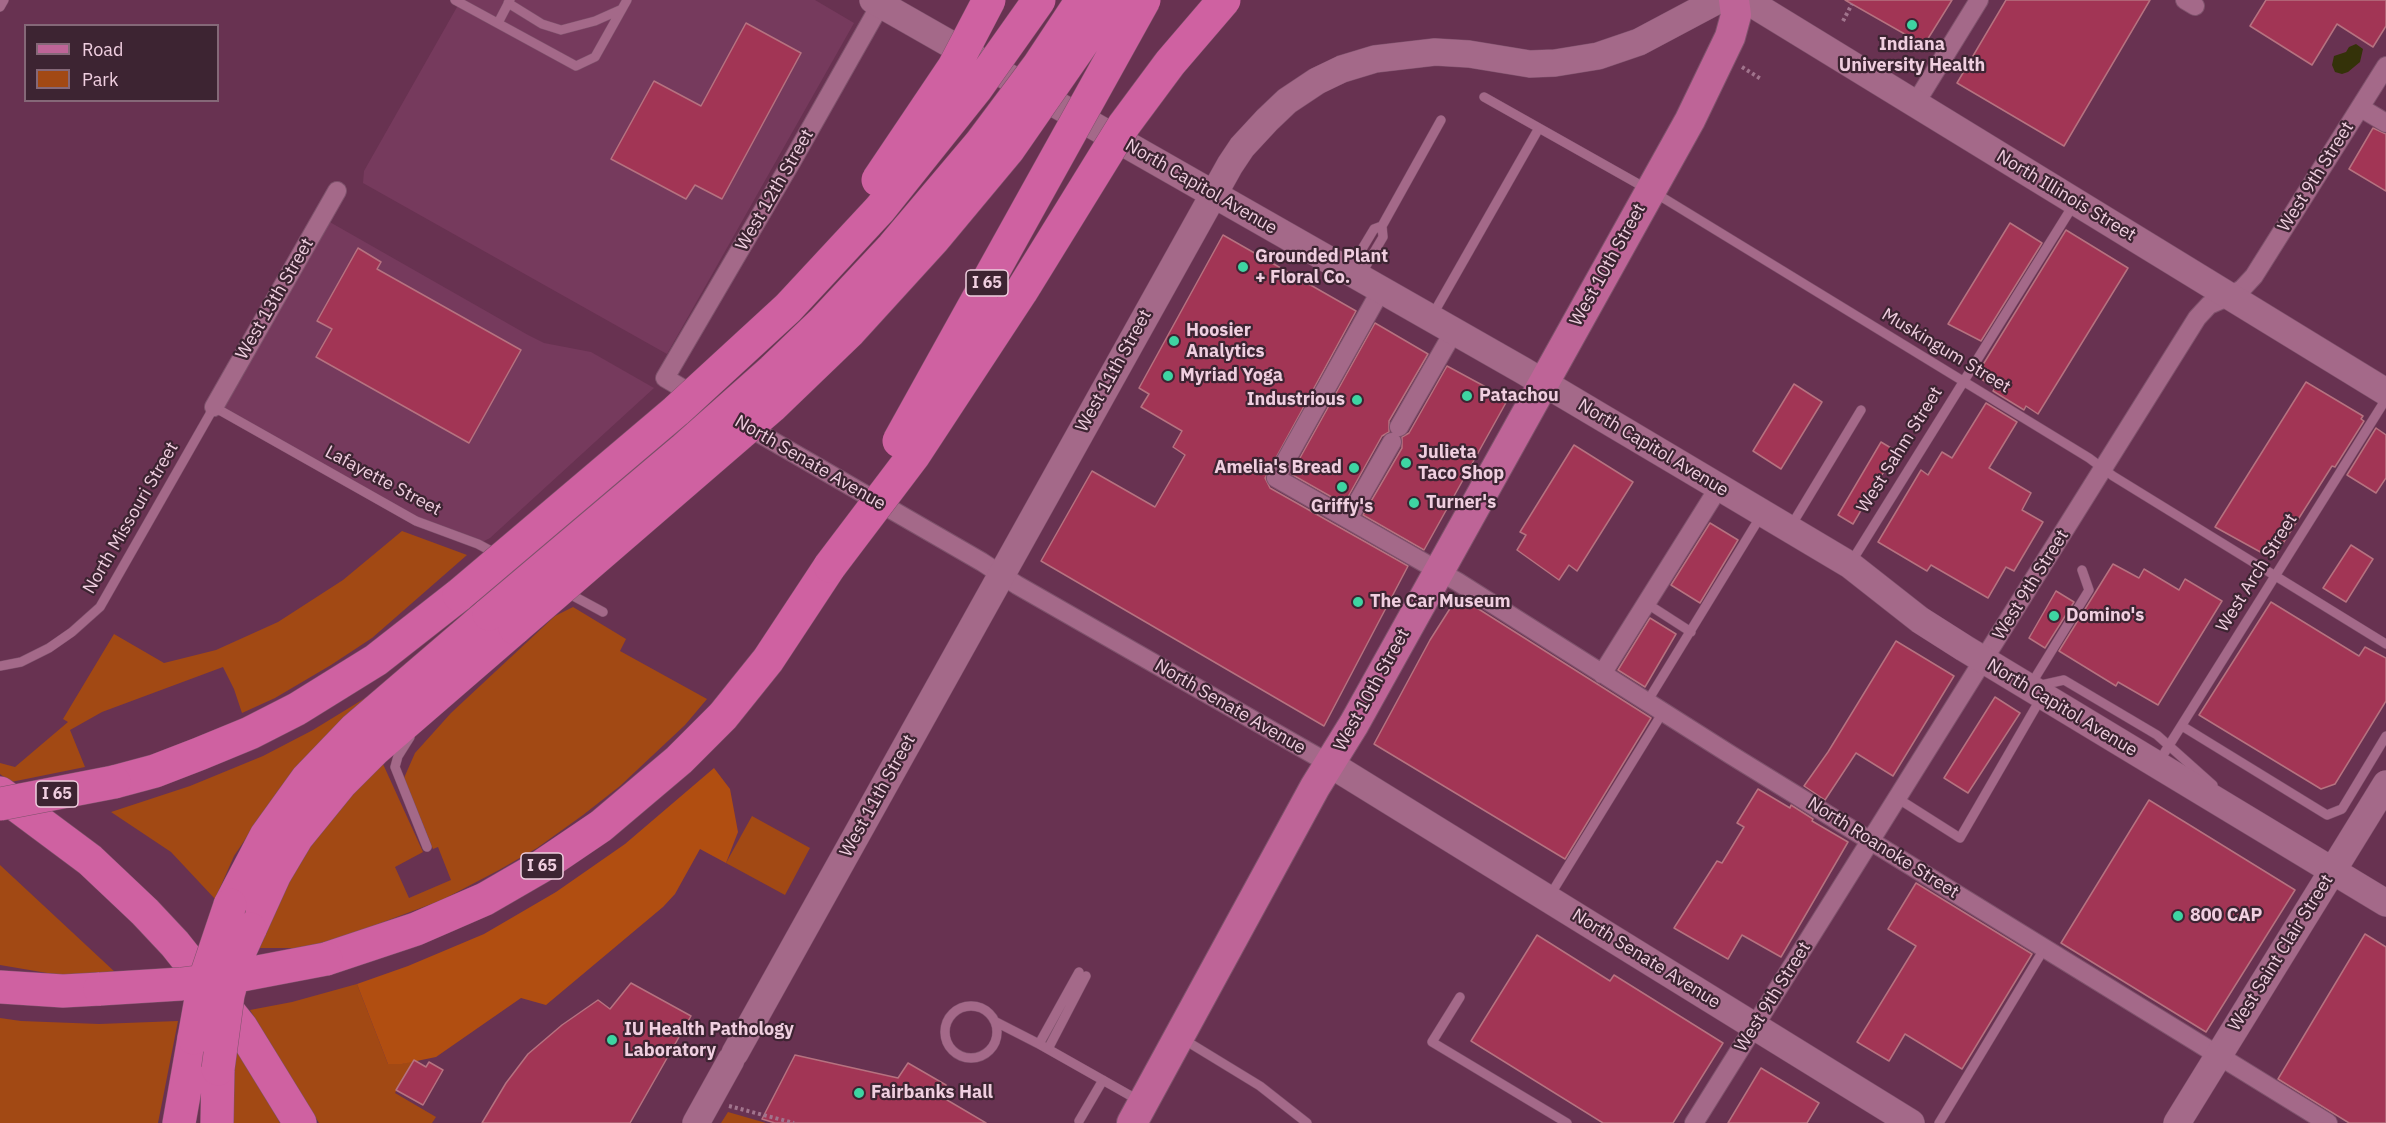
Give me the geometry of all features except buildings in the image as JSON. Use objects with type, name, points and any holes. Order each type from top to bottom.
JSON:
[{"type":"highway","points":[[788,308],[937,94],[960,57],[988,0]]},
{"type":"highway","name":"I 65","points":[[0,804],[114,782],[155,771],[250,733],[297,709],[376,660],[459,595],[676,411],[788,308],[880,209],[933,144],[976,89],[1039,0]]},
{"type":"highway","points":[[179,1123],[204,982],[240,917],[325,800],[374,750],[479,659],[502,621],[684,449],[822,323],[893,247],[980,144],[1033,73],[1082,0]]},
{"type":"highway","points":[[216,1123],[218,1069],[228,995],[240,951],[240,917],[266,836],[307,779],[364,722],[502,621],[771,407],[850,332],[933,240],[1008,150],[1112,0]]},
{"type":"highway","name":"I 65","points":[[0,987],[63,991],[181,984],[221,979],[326,959],[384,941],[485,898],[542,866],[601,826],[648,788],[723,716],[768,660],[830,566],[1144,0]]},
{"type":"highway","points":[[830,566],[914,455],[1021,292],[1124,125],[1170,63],[1224,0]]},
{"type":"highway","points":[[0,793],[90,860],[175,944],[242,1027],[300,1123]]},
{"type":"main road","name":"West 11th Street","points":[[696,1123],[1214,194],[1242,147],[1266,120],[1301,91],[1342,69],[1392,55],[1435,52],[1469,54],[1530,64],[1598,56],[1639,42],[1718,0]]},
{"type":"main road","name":"West 10th Street","points":[[1138,1113],[1315,787],[1330,764],[1690,120],[1727,45],[1735,22],[1734,0]]},
{"type":"main road","name":"North Illinois Street","points":[[1746,0],[2386,392]]},
{"type":"main road","name":"North Capitol Avenue","points":[[878,2],[1543,383],[1790,529],[1850,565],[1920,620],[1983,660],[2036,692],[2163,755],[2251,820],[2386,903]]},
{"type":"main road","name":"North Senate Avenue","points":[[1330,764],[1911,1123]]},
{"type":"main road","name":"West Saint Clair Street","points":[[2177,1123],[2386,784]]},
{"type":"street","points":[[1916,104],[1979,0]]},
{"type":"street","name":"West 12th Street","points":[[665,378],[763,212],[878,2]]},
{"type":"street","name":"West 9th Street","points":[[1694,1123],[2202,311],[2242,289],[2254,276],[2386,66]]},
{"type":"street","points":[[2361,108],[2386,123]]},
{"type":"street","name":"West 13th Street","points":[[214,407],[337,191]]},
{"type":"street","name":"North Roanoke Street","points":[[1363,279],[1276,478],[1438,571],[2044,949],[2328,1123]]},
{"type":"street","points":[[1348,519],[1396,435],[1442,325]]},
{"type":"street","name":"North Senate Avenue","points":[[665,378],[1330,764]]},
{"type":"street","points":[[1602,674],[1719,487]]},
{"type":"lane","points":[[0,7],[4,0]]},
{"type":"lane","points":[[455,0],[576,66],[595,57],[627,0]]},
{"type":"lane","points":[[498,23],[509,2],[542,24],[561,30],[595,21],[622,9]]},
{"type":"lane","name":"Muskingum Street","points":[[1484,97],[1650,191],[1962,380],[2386,644]]},
{"type":"lane","points":[[1363,279],[1374,228],[1382,226],[1441,120]]},
{"type":"lane","points":[[1442,325],[1539,128]]},
{"type":"lane","name":"West Sahm Street","points":[[1850,565],[1962,380],[2075,201]]},
{"type":"lane","name":"West Arch Street","points":[[2163,755],[2386,399]]},
{"type":"lane","name":"Lafayette Street","points":[[214,407],[416,521],[478,544],[541,578]]},
{"type":"lane","name":"North Missouri Street","points":[[0,666],[21,662],[49,648],[72,632],[100,607],[214,407]]},
{"type":"lane","points":[[1790,529],[1861,410]]},
{"type":"lane","points":[[1647,702],[1763,513]]},
{"type":"lane","points":[[1897,798],[1960,838],[2089,590],[2082,570]]},
{"type":"lane","points":[[551,584],[603,612]]},
{"type":"lane","points":[[1646,603],[1691,632]]},
{"type":"lane","points":[[427,847],[395,767],[407,740],[479,659]]},
{"type":"lane","points":[[1548,899],[1663,712]]},
{"type":"lane","points":[[2182,726],[2327,815],[2342,809],[2386,736]]},
{"type":"lane","points":[[1939,1123],[2044,949]]},
{"type":"lane","points":[[1044,1046],[1083,974]]},
{"type":"lane","points":[[1460,997],[1432,1042],[1567,1123]]},
{"type":"lane","points":[[996,1023],[996,1040],[985,1054],[977,1058],[968,1058],[954,1053],[948,1045],[945,1028],[952,1014],[960,1009],[978,1007],[986,1010],[996,1023],[1044,1046],[1104,1080],[1138,1113]]},
{"type":"lane","points":[[1179,1036],[1251,1080],[1307,1123]]},
{"type":"lane","points":[[1079,1121],[1104,1080]]},
{"type":"path","points":[[1843,21],[1852,4]]},
{"type":"path","points":[[1736,63],[1761,79]]},
{"type":"path","points":[[726,1105],[794,1123]]},
{"type":"shaded area","points":[[461,0],[815,0],[854,23],[667,354],[363,183],[364,171]]},
{"type":"shaded area","points":[[2356,44],[2363,49],[2360,62],[2348,72],[2342,74],[2335,72],[2332,65],[2334,56],[2346,52],[2349,47]]},
{"type":"shaded area","points":[[321,217],[528,335],[544,343],[591,352],[654,388],[490,538],[478,544],[416,521],[214,407]]},
{"type":"shaded area","points":[[714,768],[730,789],[738,832],[726,863],[700,849],[675,894],[663,907],[546,1005],[521,998],[436,1057],[402,1064],[388,1064],[357,984],[408,966],[484,934],[556,892],[625,844]]},
{"type":"green space","points":[[402,531],[467,555],[372,638],[331,665],[275,698],[242,713],[223,667],[102,712],[70,730],[85,767],[11,782],[0,774],[0,763],[15,767],[68,722],[63,719],[114,634],[164,663],[216,650],[278,622],[343,580]]},
{"type":"green space","points":[[573,607],[626,639],[620,651],[707,699],[685,725],[620,786],[537,848],[499,870],[442,900],[330,942],[306,948],[256,948],[296,865],[343,803],[383,764],[423,852],[395,867],[409,898],[451,880],[438,847],[433,849],[404,778],[415,753],[451,713],[555,616]]},
{"type":"green space","points":[[375,692],[298,766],[277,792],[234,856],[215,899],[171,852],[111,812],[190,786],[263,756],[313,730]]},
{"type":"green space","points":[[752,816],[810,848],[785,895],[726,863]]},
{"type":"green space","points":[[0,865],[116,973],[59,975],[0,965]]},
{"type":"green space","points":[[357,984],[388,1064],[402,1064],[414,1060],[395,1093],[436,1117],[432,1123],[319,1123],[250,1010],[292,1002]]},
{"type":"green space","points":[[0,1018],[99,1024],[178,1021],[158,1123],[0,1123]]},
{"type":"green space","points":[[233,1046],[242,1057],[280,1123],[227,1123]]},
{"type":"green space","points":[[728,1112],[766,1123],[721,1123]]},
{"type":"place","name":"Indiana University Health","points":[[1912,25]]},
{"type":"place","name":"Grounded Plant + Floral Co.","points":[[1243,267]]},
{"type":"place","name":"Hoosier Analytics","points":[[1174,341]]},
{"type":"place","name":"Myriad Yoga","points":[[1168,376]]},
{"type":"place","name":"Patachou","points":[[1467,396]]},
{"type":"place","name":"Industrious","points":[[1357,400]]},
{"type":"place","name":"Julieta Taco Shop","points":[[1406,463]]},
{"type":"place","name":"Amelia's Bread","points":[[1354,468]]},
{"type":"place","name":"Griffy's","points":[[1342,487]]},
{"type":"place","name":"Turner's","points":[[1414,503]]},
{"type":"place","name":"The Car Museum","points":[[1358,602]]},
{"type":"place","name":"Domino's","points":[[2054,616]]},
{"type":"place","name":"800 CAP","points":[[2178,916]]},
{"type":"place","name":"IU Health Pathology Laboratory","points":[[612,1040]]},
{"type":"place","name":"Fairbanks Hall","points":[[859,1093]]}]
